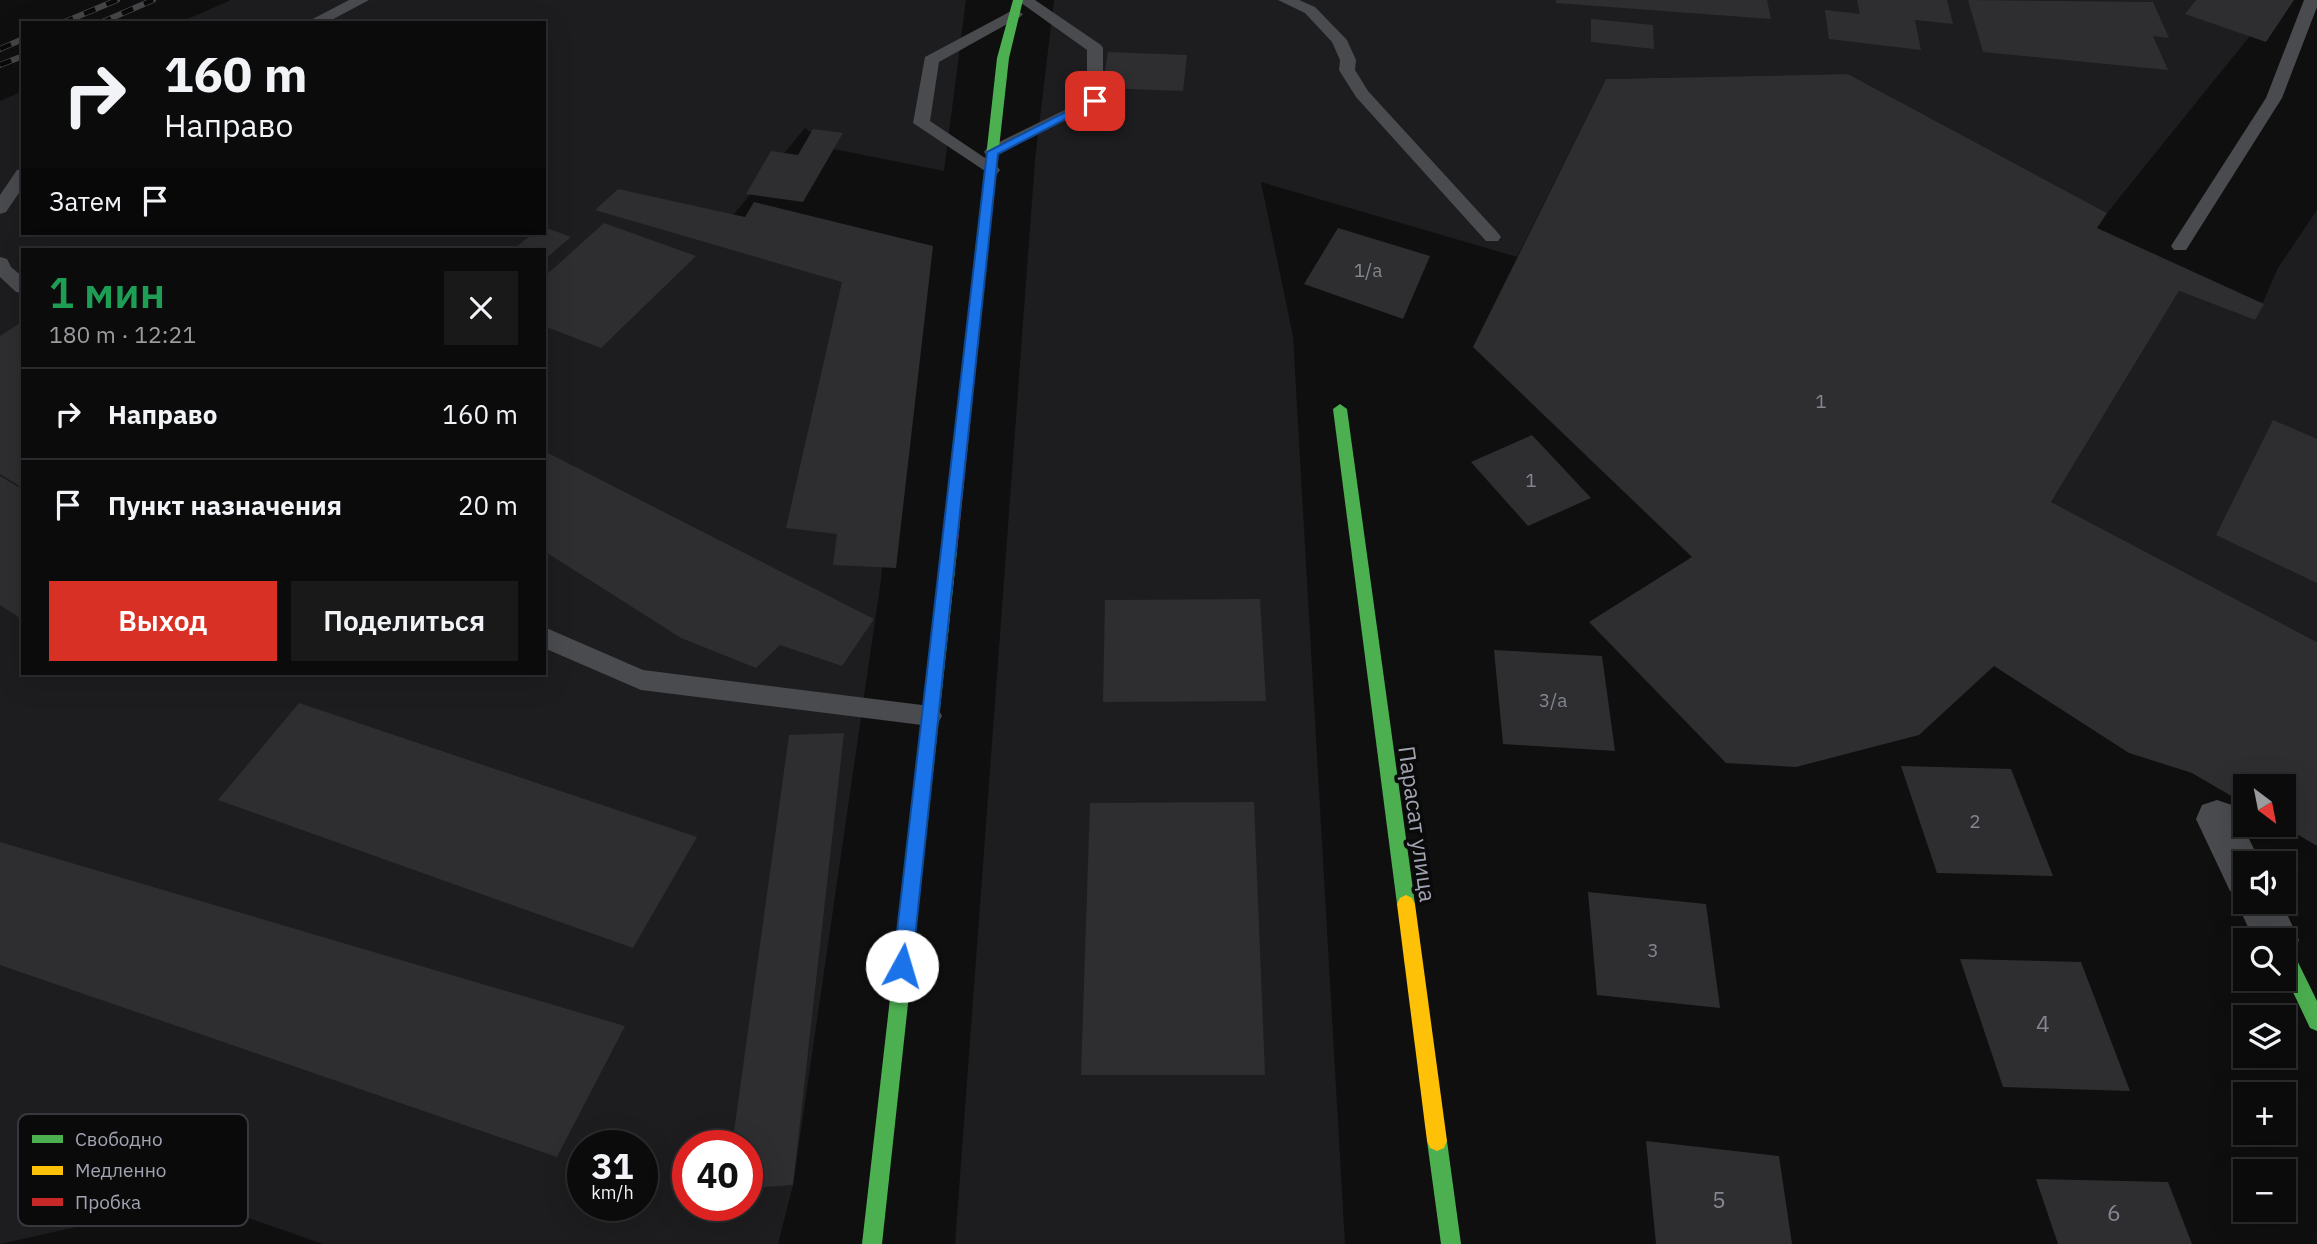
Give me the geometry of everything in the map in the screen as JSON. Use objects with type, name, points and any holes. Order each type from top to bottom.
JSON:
[{"type":"street","points":[[872,1244],[1003,58],[1019,5]]},
{"type":"street","name":"Парасат улица","points":[[1340,409],[1451,1244]]},
{"type":"street","points":[[2217,819],[2233,852]]},
{"type":"street","points":[[2296,978],[2317,1021]]},
{"type":"lane","points":[[317,21],[361,0]]},
{"type":"lane","points":[[1286,0],[1310,10],[1339,40],[1348,60],[1347,71],[1362,94],[1492,237]]},
{"type":"lane","points":[[2180,246],[2274,98],[2312,0]]},
{"type":"lane","points":[[991,170],[921,123],[931,60],[1019,5],[1095,48],[1095,101],[993,152]]},
{"type":"lane","points":[[0,208],[21,177]]},
{"type":"lane","points":[[0,263],[3,270],[21,285]]},
{"type":"lane","points":[[546,637],[567,649],[641,680],[930,716]]},
{"type":"shaded area","points":[[231,0],[966,0],[944,171],[833,149],[805,128],[730,219],[908,246],[881,580],[793,1185],[778,1244],[323,1244],[248,1218],[248,1114],[18,1114],[18,1226],[81,1226],[0,1244],[0,101],[21,92],[21,235],[546,235],[546,21],[183,21]]},
{"type":"shaded area","points":[[1054,0],[2279,0],[2107,213],[1848,74],[1606,79],[1517,257],[1261,182],[1293,336],[1345,1244],[955,1244],[1035,160]]},
{"type":"shaded area","points":[[2317,210],[2317,642],[2051,502],[2179,291],[2255,320],[2278,268]]},
{"type":"building","points":[[1556,0],[1767,0],[1771,19],[1556,3]]},
{"type":"building","points":[[1857,0],[1947,0],[1953,24],[1915,20],[1921,50],[1829,39],[1825,10],[1860,14]]},
{"type":"building","points":[[1968,0],[2153,2],[2169,38],[2153,36],[2168,70],[1983,52]]},
{"type":"building","points":[[2196,0],[2294,0],[2266,42],[2185,14]]},
{"type":"building","points":[[1591,19],[1653,25],[1654,49],[1591,42]]},
{"type":"building","points":[[1108,52],[1187,55],[1183,91],[1102,88]]},
{"type":"building","points":[[1848,74],[2107,213],[2097,228],[2264,304],[2255,320],[2179,291],[2051,502],[2317,642],[2317,846],[2296,834],[2296,774],[2233,774],[2233,797],[2192,773],[2129,753],[1994,666],[1919,735],[1796,767],[1726,763],[1589,622],[1692,557],[1473,347],[1606,79]]},
{"type":"building","points":[[813,129],[843,133],[803,202],[746,194],[771,151],[798,155]]},
{"type":"building","points":[[618,189],[745,217],[754,202],[933,246],[896,568],[833,565],[837,534],[786,528],[842,282],[595,210]]},
{"type":"building","points":[[604,223],[696,256],[601,348],[546,327],[546,275]]},
{"type":"building","points":[[546,228],[571,237],[546,258],[546,248],[515,248],[531,235],[546,235]]},
{"type":"building","points":[[1338,228],[1430,256],[1403,319],[1304,284]]},
{"type":"building","points":[[21,322],[21,487],[0,474],[0,336]]},
{"type":"building","points":[[2273,420],[2317,439],[2317,583],[2216,535]]},
{"type":"building","points":[[1532,435],[1591,498],[1528,526],[1471,462]]},
{"type":"building","points":[[546,452],[874,619],[842,666],[780,645],[756,668],[681,638],[546,552]]},
{"type":"building","points":[[0,476],[21,489],[21,619],[0,605]]},
{"type":"building","points":[[1260,599],[1266,701],[1103,702],[1105,600]]},
{"type":"building","points":[[1494,650],[1602,656],[1615,751],[1503,744]]},
{"type":"building","points":[[299,703],[697,837],[633,948],[218,800]]},
{"type":"building","points":[[844,733],[793,1185],[763,1187],[763,1130],[734,1130],[789,735]]},
{"type":"building","points":[[1901,766],[2011,769],[2053,876],[1937,873]]},
{"type":"building","points":[[1254,802],[1265,1075],[1081,1075],[1090,803]]},
{"type":"building","points":[[0,842],[625,1026],[571,1130],[567,1130],[567,1138],[557,1157],[0,965]]},
{"type":"building","points":[[1588,892],[1706,904],[1720,1008],[1597,995]]},
{"type":"building","points":[[1960,959],[2081,962],[2130,1091],[2003,1087]]},
{"type":"building","points":[[1646,1141],[1779,1156],[1792,1244],[1656,1244]]},
{"type":"building","points":[[2036,1179],[2168,1182],[2192,1244],[2058,1244]]},
{"type":"railway","points":[[67,21],[117,0]]},
{"type":"railway","points":[[105,21],[153,0]]},
{"type":"railway","points":[[0,49],[21,40]]},
{"type":"railway","points":[[0,65],[21,57]]},
{"type":"traffic: fast","points":[[984,229],[1003,58],[1018,0]]},
{"type":"traffic: fast","points":[[1340,409],[1406,904]]},
{"type":"traffic: fast","points":[[872,1244],[949,551]]},
{"type":"traffic: fast","points":[[2296,978],[2317,1021]]},
{"type":"traffic: fast","points":[[1437,1141],[1451,1244]]},
{"type":"traffic: slow","points":[[1406,904],[1437,1141]]},
{"type":"traffic: jam","points":[[949,551],[984,229]]},
{"type":"route","points":[[902,966],[993,152],[1095,101]]}]
